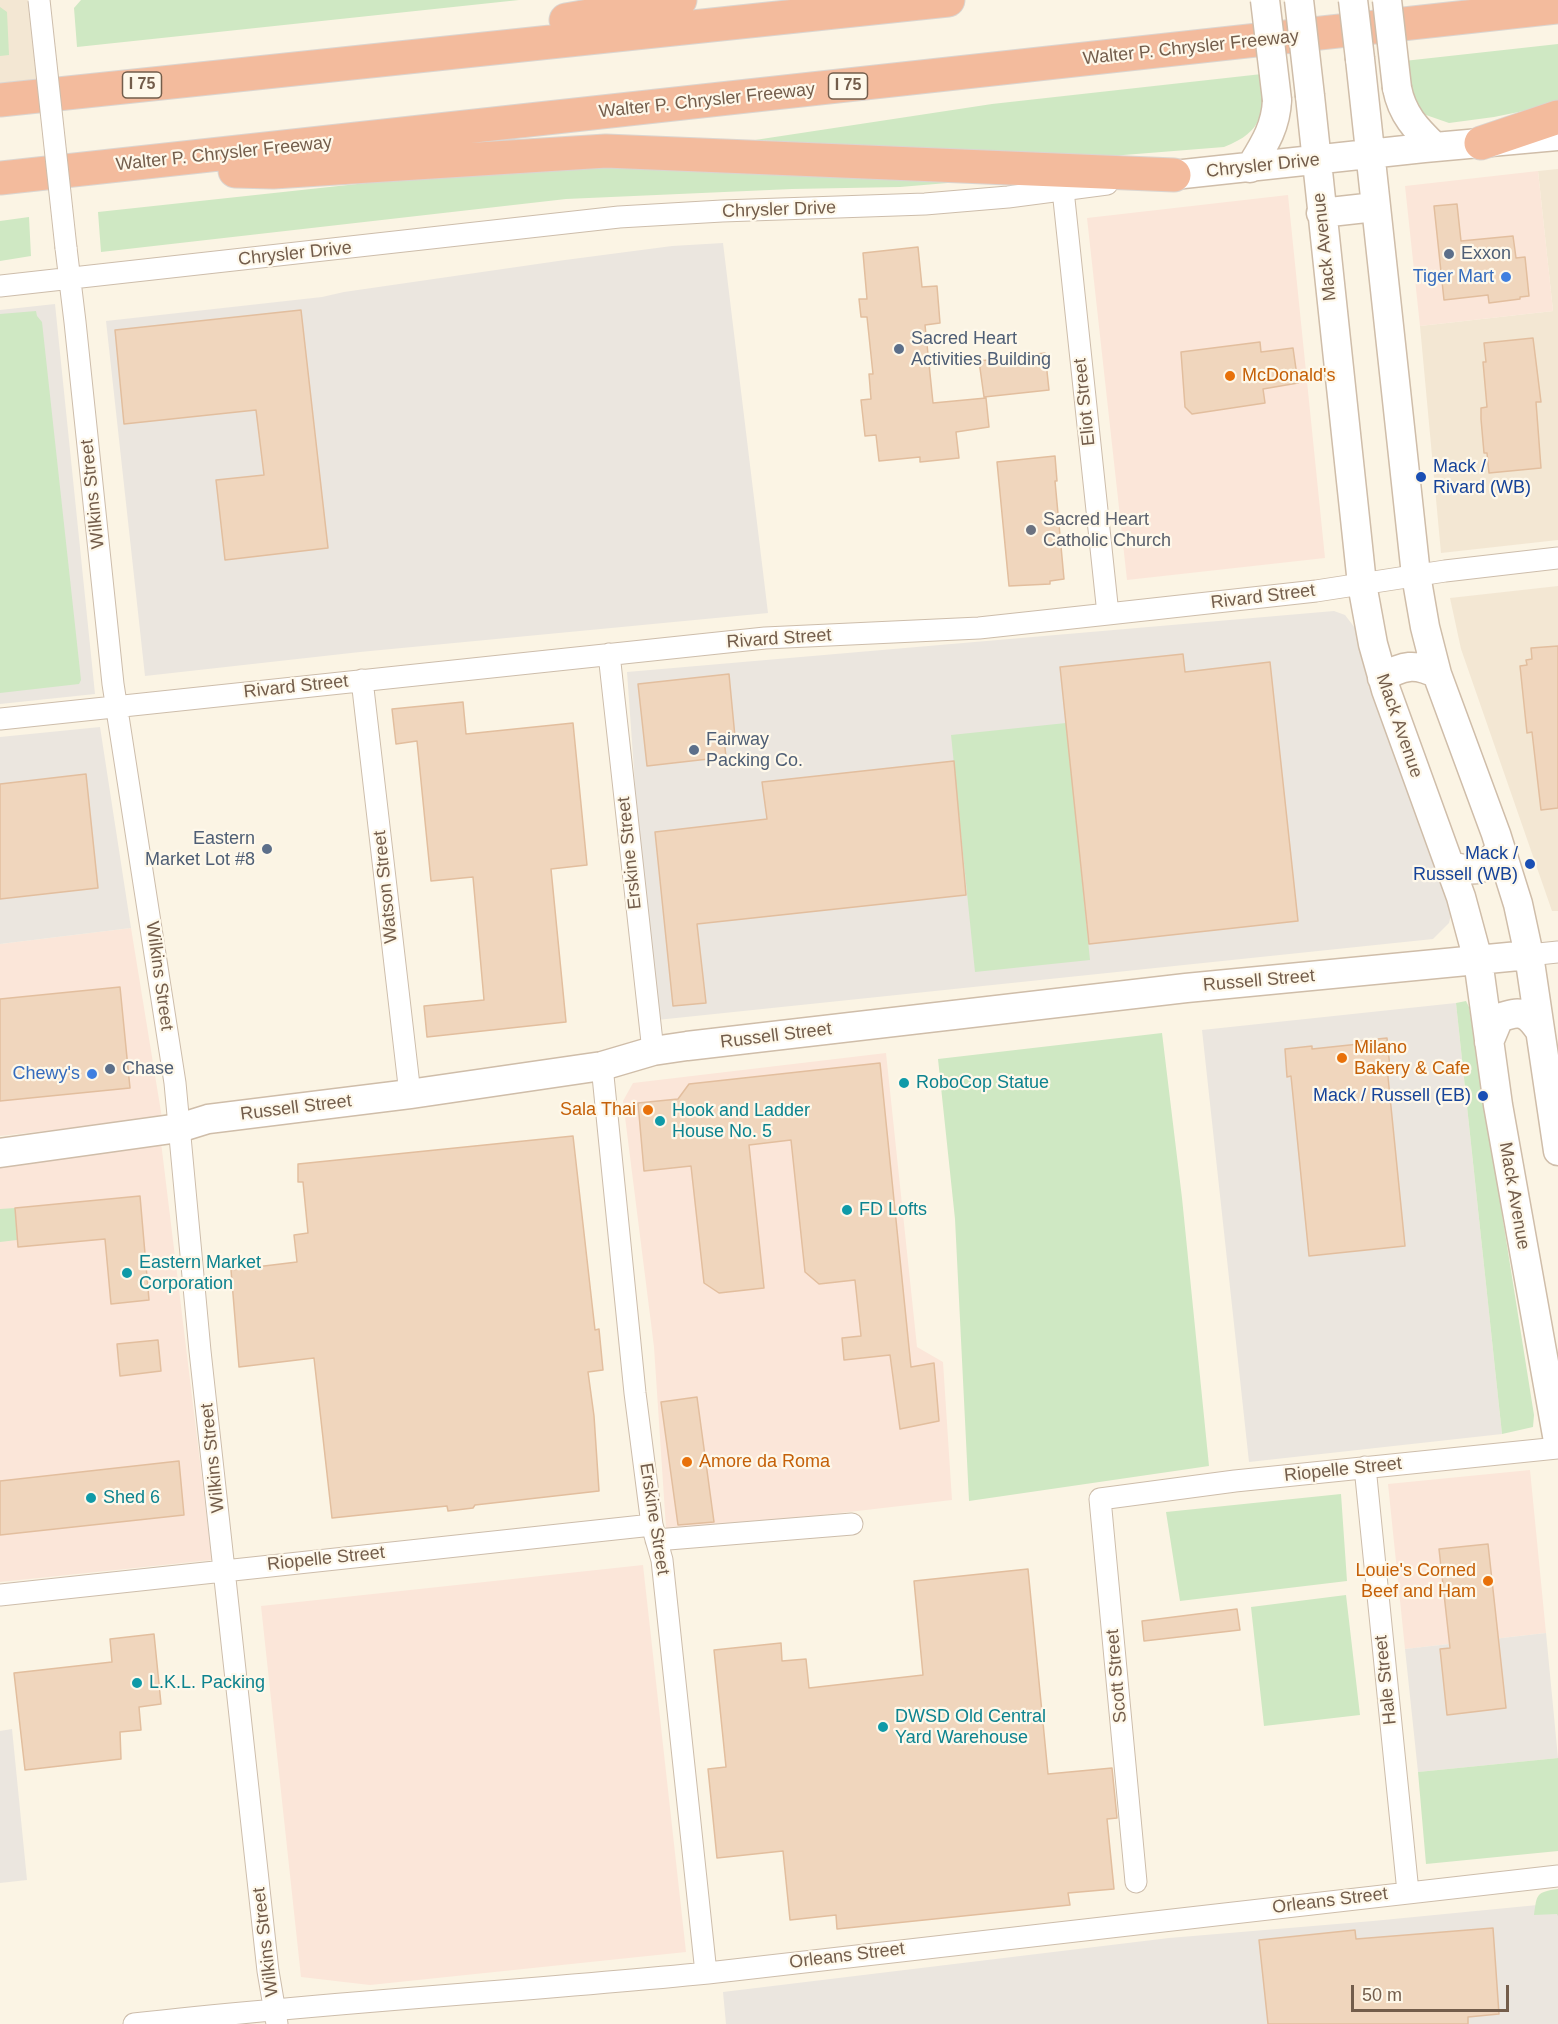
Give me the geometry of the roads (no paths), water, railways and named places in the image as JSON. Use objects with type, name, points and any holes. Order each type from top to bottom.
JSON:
[{"type":"highway","points":[[284,70],[680,0]]},
{"type":"highway","name":"I 75","points":[[0,100],[948,0]]},
{"type":"highway","name":"Walter P. Chrysler Freeway","points":[[0,178],[1558,7]]},
{"type":"highway","points":[[1481,143],[1558,117]]},
{"type":"highway","points":[[138,164],[176,170],[273,172],[606,152],[1174,175]]},
{"type":"main road","points":[[1250,168],[1273,128],[1277,100],[1266,0]]},
{"type":"main road","name":"Mack Avenue","points":[[1299,0],[1362,584],[1382,678],[1461,897],[1478,960],[1498,1105],[1558,1441]]},
{"type":"main road","points":[[1353,0],[1416,575],[1425,627],[1437,674],[1500,847],[1518,904],[1529,955],[1558,1151]]},
{"type":"main road","points":[[1387,0],[1397,87],[1402,107],[1413,126],[1435,147]]},
{"type":"main road","name":"Chrysler Drive","points":[[1174,175],[1558,136]]},
{"type":"main road","points":[[1322,213],[1375,207]]},
{"type":"main road","points":[[1382,678],[1395,670],[1409,666],[1424,667],[1437,674]]},
{"type":"main road","points":[[1449,865],[1464,870],[1482,868],[1494,860],[1500,847]]},
{"type":"main road","name":"Russell Street","points":[[0,1153],[179,1128],[208,1119],[410,1094],[602,1066],[653,1051],[1186,988],[1529,955]]},
{"type":"main road","points":[[1489,1042],[1499,1018],[1515,1012],[1530,1017],[1540,1031]]},
{"type":"street","name":"Wilkins Street","points":[[39,0],[116,708],[153,931],[175,1083],[200,1351],[268,1971],[276,2017]]},
{"type":"street","name":"Chrysler Drive","points":[[0,286],[609,218],[722,211],[925,204],[1063,190],[1174,175]]},
{"type":"street","name":"Eliot Street","points":[[1063,190],[1108,614]]},
{"type":"street","name":"Rivard Street","points":[[0,719],[765,638],[979,628],[1316,591],[1416,575],[1558,558]]},
{"type":"street","name":"Erskine Street","points":[[609,654],[653,1051]]},
{"type":"street","name":"Watson Street","points":[[362,680],[410,1094]]},
{"type":"street","name":"Russell Street","points":[[1529,955],[1558,952]]},
{"type":"street","name":"Erskine Street","points":[[602,1066],[629,1337],[654,1533],[662,1560],[706,1973]]},
{"type":"street","name":"Riopelle Street","points":[[1128,1495],[1235,1481],[1558,1448]]},
{"type":"street","name":"Hale Street","points":[[1365,1467],[1408,1892]]},
{"type":"street","name":"Scott Street","points":[[1128,1495],[1100,1499],[1136,1882]]},
{"type":"street","name":"Riopelle Street","points":[[0,1595],[225,1570],[654,1533],[852,1524]]},
{"type":"street","name":"Orleans Street","points":[[134,2024],[241,2012],[276,2017],[706,1973],[1558,1876]]},
{"type":"place","name":"Exxon","points":[[1449,254]]},
{"type":"place","name":"Tiger Mart","points":[[1506,277]]},
{"type":"place","name":"Sacred Heart Activities Building","points":[[899,349]]},
{"type":"place","name":"McDonald's","points":[[1230,376]]},
{"type":"place","name":"Mack / Rivard (WB)","points":[[1421,477]]},
{"type":"place","name":"Sacred Heart Catholic Church","points":[[1031,530]]},
{"type":"place","name":"Fairway Packing Co.","points":[[694,750]]},
{"type":"place","name":"Eastern Market Lot #8","points":[[267,849]]},
{"type":"place","name":"Mack / Russell (WB)","points":[[1530,864]]},
{"type":"place","name":"Milano Bakery & Cafe","points":[[1342,1058]]},
{"type":"place","name":"Chase","points":[[110,1069]]},
{"type":"place","name":"Chewy's","points":[[92,1074]]},
{"type":"place","name":"RoboCop Statue","points":[[904,1083]]},
{"type":"place","name":"Mack / Russell (EB)","points":[[1483,1096]]},
{"type":"place","name":"Sala Thai","points":[[648,1110]]},
{"type":"place","name":"Hook and Ladder House No. 5","points":[[660,1121]]},
{"type":"place","name":"FD Lofts","points":[[847,1210]]},
{"type":"place","name":"Eastern Market Corporation","points":[[127,1273]]},
{"type":"place","name":"Amore da Roma","points":[[687,1462]]},
{"type":"place","name":"Shed 6","points":[[91,1498]]},
{"type":"place","name":"Louie's Corned Beef and Ham","points":[[1488,1581]]},
{"type":"place","name":"L.K.L. Packing","points":[[137,1683]]},
{"type":"place","name":"DWSD Old Central Yard Warehouse","points":[[883,1727]]}]
